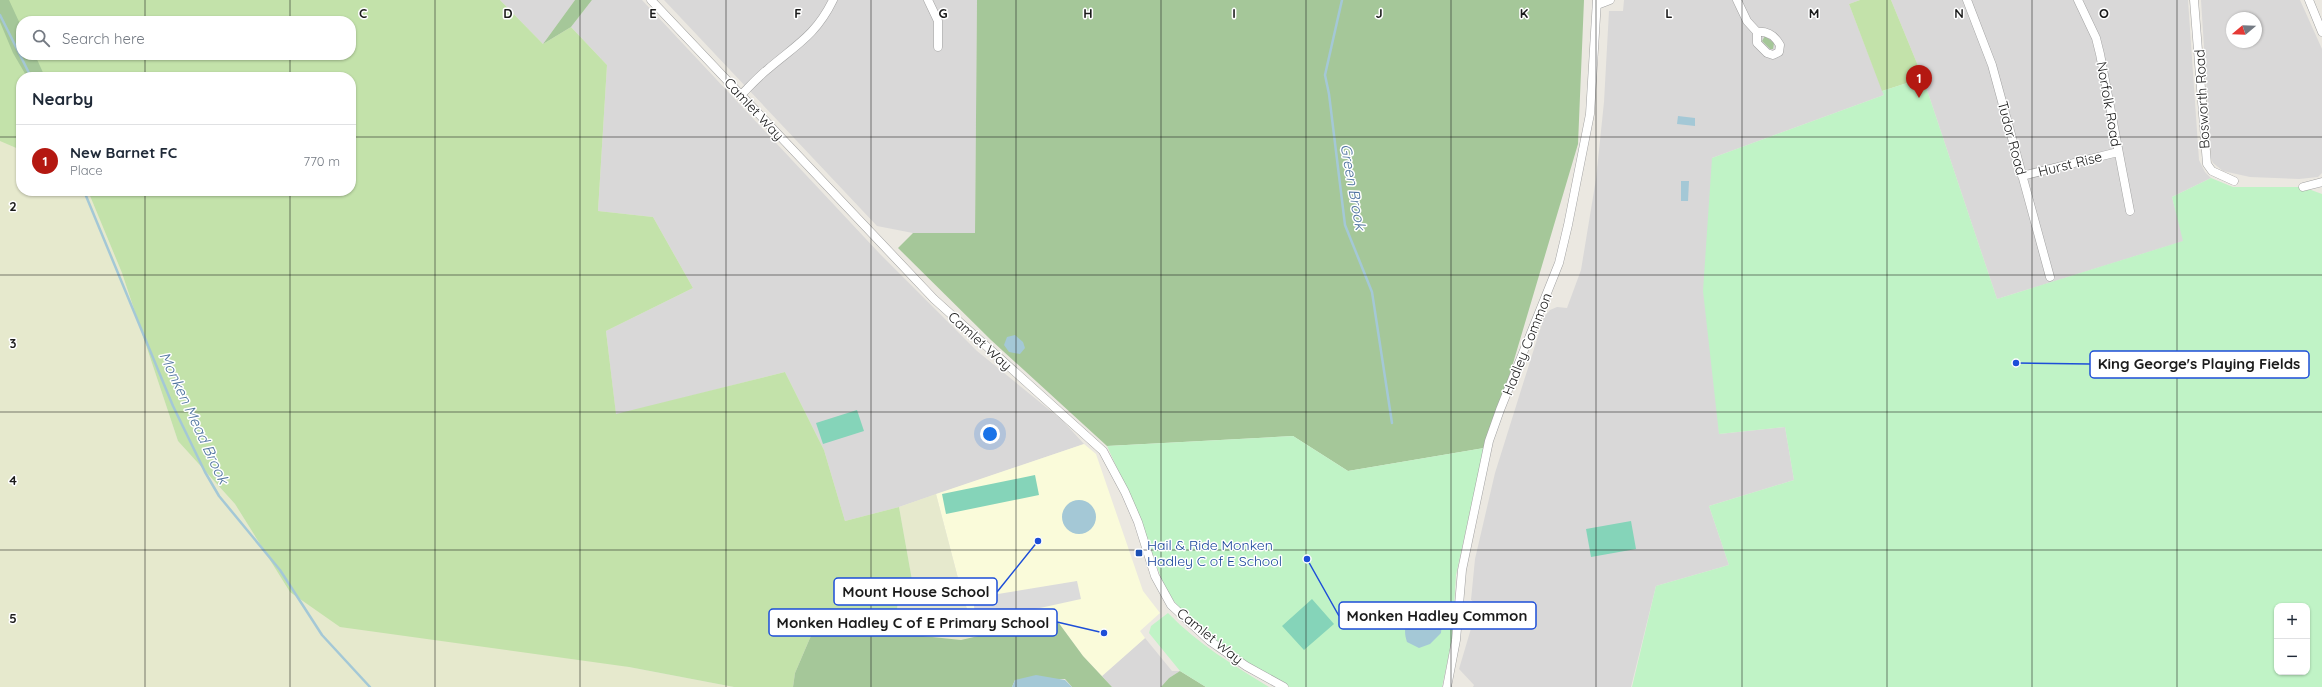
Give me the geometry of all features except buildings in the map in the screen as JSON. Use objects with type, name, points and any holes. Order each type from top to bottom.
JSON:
[{"type":"street","name":"Camlet Way","points":[[651,0],[934,299],[1103,451],[1125,492],[1140,528],[1155,576],[1171,605],[1210,641],[1246,666],[1284,687]]},
{"type":"street","points":[[741,95],[767,70],[802,43],[822,19],[833,0]]},
{"type":"street","points":[[928,0],[938,21],[938,47]]},
{"type":"street","points":[[1597,3],[1610,0]]},
{"type":"street","points":[[1737,0],[1747,21],[1757,32]]},
{"type":"street","name":"Tudor Road","points":[[1967,0],[1992,65],[2050,277]]},
{"type":"street","name":"Norfolk Road","points":[[2078,0],[2096,38],[2130,211]]},
{"type":"street","name":"Bosworth Road","points":[[2194,0],[2206,164],[2212,171],[2234,181]]},
{"type":"street","points":[[2309,0],[2322,32]]},
{"type":"street","name":"Hadley Common","points":[[1448,687],[1456,640],[1461,576],[1489,441],[1559,263],[1568,225],[1590,114],[1597,3]]},
{"type":"street","name":"Hurst Rise","points":[[2022,176],[2118,152]]},
{"type":"street","points":[[2303,187],[2322,182]]},
{"type":"shaded area","points":[[0,0],[9,0],[16,16],[16,58],[13,53],[0,22]]},
{"type":"shaded area","points":[[500,0],[575,0],[543,44]]},
{"type":"shaded area","points":[[575,0],[592,0],[571,27],[543,44]]},
{"type":"shaded area","points":[[592,0],[642,0],[880,254],[977,351],[1063,421],[1084,444],[899,507],[845,521],[824,450],[785,372],[616,415],[606,331],[693,288],[653,217],[598,211],[607,65],[571,27]]},
{"type":"shaded area","points":[[664,0],[977,0],[975,233],[913,233],[877,226]]},
{"type":"shaded area","points":[[977,0],[1584,0],[1578,144],[1498,414],[1484,448],[1348,471],[1293,436],[1107,446],[991,340],[898,248],[913,233],[975,233]]},
{"type":"shaded area","points":[[1624,0],[1860,0],[1849,4],[1884,95],[1712,158],[1719,434],[1785,427],[1794,480],[1709,506],[1729,565],[1656,586],[1631,687],[1473,687],[1474,685],[1459,669],[1478,605],[1471,600],[1475,559],[1495,473],[1544,317],[1550,310],[1557,307],[1567,308],[1581,270],[1596,179],[1604,102],[1609,11],[1623,11]]},
{"type":"shaded area","points":[[1891,0],[2188,0],[2199,160],[2205,172],[2211,178],[2172,197],[2184,241],[1997,299],[1923,78]]},
{"type":"shaded area","points":[[2201,0],[2300,0],[2322,49],[2322,173],[2318,177],[2299,179],[2250,177],[2223,171],[2213,163],[2211,158]]},
{"type":"shaded area","points":[[1765,36],[1774,43],[1773,49],[1770,49],[1762,41]]},
{"type":"shaded area","points":[[17,60],[37,60],[43,72],[24,72]]},
{"type":"shaded area","points":[[0,140],[16,148],[16,196],[90,196],[122,273],[178,441],[235,504],[290,592],[629,667],[734,687],[0,687]]},
{"type":"shaded area","points":[[1084,444],[1096,454],[1143,591],[1160,613],[1140,631],[1145,638],[1102,676],[1083,656],[1058,622],[973,637],[972,621],[964,601],[936,494]]},
{"type":"shaded area","points":[[936,494],[964,601],[972,621],[973,637],[961,640],[864,630],[865,610],[897,610],[898,599],[915,597],[899,507]]},
{"type":"shaded area","points":[[1077,581],[1081,599],[976,622],[973,598]]},
{"type":"shaded area","points":[[1058,622],[1083,656],[1112,687],[1072,687],[1065,679],[1015,680],[1012,687],[793,687],[795,673],[813,631],[827,626],[961,640],[991,633]]},
{"type":"shaded area","points":[[1145,638],[1172,671],[1180,671],[1169,678],[1161,687],[1112,687],[1102,676]]},
{"type":"shaded area","points":[[1180,671],[1206,687],[1161,687],[1169,678]]},
{"type":"green space","points":[[0,0],[500,0],[543,44],[571,27],[607,65],[598,211],[653,217],[693,288],[606,331],[616,414],[785,372],[824,450],[845,521],[899,507],[915,597],[898,599],[897,610],[865,610],[864,630],[827,626],[813,631],[795,673],[793,687],[734,687],[629,667],[340,627],[290,592],[235,504],[178,441],[122,273],[90,196],[356,196],[356,72],[16,72],[16,148],[0,141]]},
{"type":"green space","points":[[1860,0],[1891,0],[1923,78],[1882,91],[1849,4]]},
{"type":"green space","points":[[1923,78],[1997,299],[2183,241],[2172,197],[2211,178],[2233,187],[2303,187],[2322,194],[2322,687],[1632,687],[1656,586],[1729,565],[1709,506],[1794,480],[1785,427],[1719,434],[1703,291],[1712,158],[1884,95],[1882,91]]},
{"type":"green space","points":[[857,410],[864,431],[823,444],[816,423]]},
{"type":"green space","points":[[1293,436],[1348,471],[1484,448],[1456,575],[1452,640],[1442,687],[1290,687],[1246,662],[1216,640],[1189,618],[1173,600],[1164,586],[1139,516],[1107,446]]},
{"type":"green space","points":[[1035,475],[1039,495],[946,514],[942,494]]},
{"type":"green space","points":[[1631,521],[1636,549],[1591,557],[1586,529]]},
{"type":"green space","points":[[1312,599],[1334,624],[1304,650],[1282,626]]},
{"type":"green space","points":[[1168,613],[1191,635],[1229,662],[1269,687],[1206,687],[1180,671],[1149,633],[1151,626]]},
{"type":"water","points":[[1678,116],[1695,118],[1695,126],[1677,124]]},
{"type":"water","points":[[1681,181],[1689,181],[1688,201],[1681,201]]},
{"type":"water","points":[[1015,335],[1023,342],[1025,348],[1020,354],[1009,352],[1004,345],[1007,337]]},
{"type":"water","points":[[1076,500],[1082,500],[1086,501],[1093,507],[1096,517],[1095,524],[1089,531],[1082,534],[1076,534],[1072,533],[1065,527],[1062,520],[1062,514],[1063,510],[1069,503]]},
{"type":"water","points":[[1431,615],[1442,622],[1441,633],[1430,644],[1419,648],[1407,642],[1405,629],[1410,621],[1419,617]]},
{"type":"water","points":[[1036,675],[1065,680],[1072,687],[1012,687],[1015,680]]},
{"type":"waterway","name":"Green Brook","points":[[1342,0],[1325,75],[1329,94],[1345,225],[1372,292],[1392,423]]},
{"type":"waterway","name":"Monken Mead Brook","points":[[0,15],[16,47]]},
{"type":"waterway","name":"Monken Mead Brook","points":[[22,60],[28,72]]},
{"type":"waterway","name":"Monken Mead Brook","points":[[86,196],[173,406],[205,472],[219,496],[280,570],[322,635],[370,687]]},
{"type":"place","name":"New Barnet FC","points":[[1919,98]]},
{"type":"place","name":"King George's Playing Fields","points":[[2016,363]]},
{"type":"place","name":"Mount House School","points":[[1038,541]]},
{"type":"place","name":"Hail & Ride Monken Hadley C of E School","points":[[1139,553]]},
{"type":"place","name":"Monken Hadley Common","points":[[1307,559]]},
{"type":"place","name":"Monken Hadley C of E Primary School","points":[[1104,633]]}]
